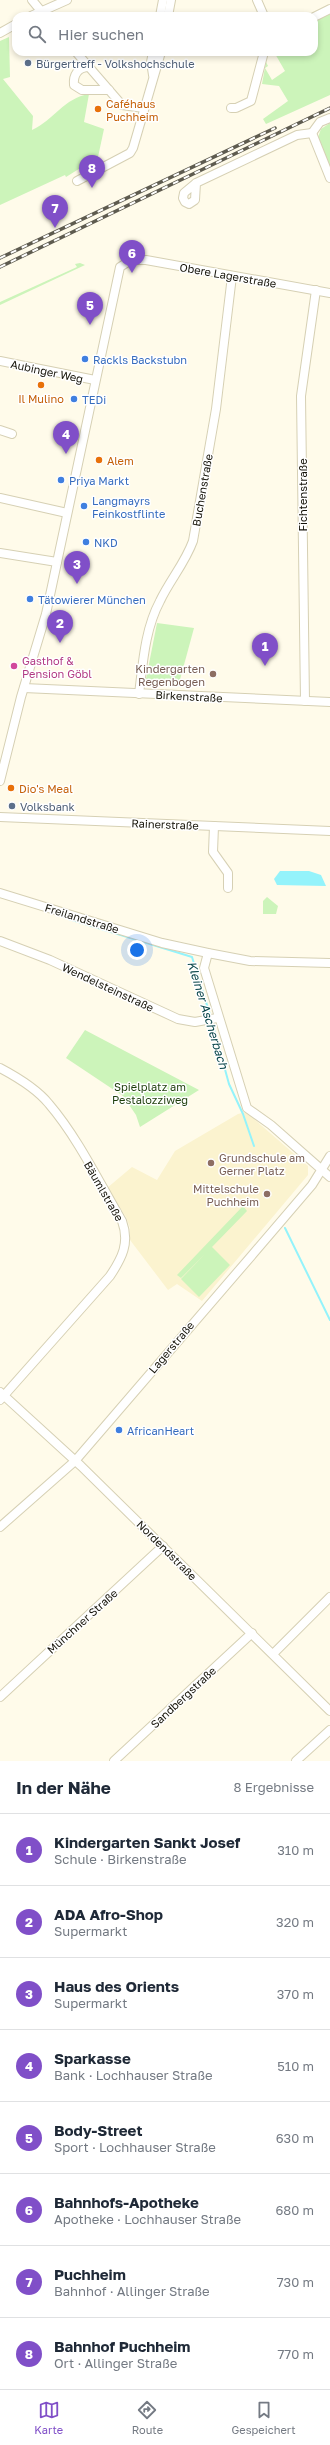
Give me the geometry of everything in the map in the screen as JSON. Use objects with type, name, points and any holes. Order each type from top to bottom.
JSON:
[{"type":"street","points":[[32,0],[41,10]]},
{"type":"street","points":[[38,12],[67,0]]},
{"type":"street","points":[[162,12],[166,0]]},
{"type":"street","points":[[166,0],[168,12]]},
{"type":"street","points":[[257,0],[262,12]]},
{"type":"street","points":[[318,15],[330,9]]},
{"type":"street","points":[[0,33],[12,26]]},
{"type":"street","points":[[79,56],[122,105],[144,108]]},
{"type":"street","points":[[152,56],[151,62],[153,75]]},
{"type":"street","points":[[77,181],[130,153],[136,140],[153,75],[159,63],[160,56]]},
{"type":"street","points":[[231,108],[247,104],[253,98],[263,56]]},
{"type":"street","points":[[89,67],[84,67],[75,75],[74,85],[82,90],[108,90]]},
{"type":"street","points":[[312,134],[320,122],[330,118]]},
{"type":"street","points":[[312,134],[330,178]]},
{"type":"street","points":[[196,183],[297,135],[312,134]]},
{"type":"street","name":"Obere Lagerstraße","points":[[95,380],[117,276],[120,267],[131,260],[146,260],[330,293]]},
{"type":"street","name":"Buchenstraße","points":[[139,694],[150,627],[159,602],[188,555],[193,541],[216,409],[232,276]]},
{"type":"street","name":"Fichtenstraße","points":[[305,701],[301,396],[316,290]]},
{"type":"street","name":"Aubinger Weg","points":[[0,361],[95,380]]},
{"type":"street","points":[[0,781],[24,688],[40,640],[95,380]]},
{"type":"street","points":[[0,430],[12,434]]},
{"type":"street","points":[[0,498],[67,513]]},
{"type":"street","points":[[0,553],[57,562]]},
{"type":"street","name":"Birkenstraße","points":[[24,688],[330,702]]},
{"type":"street","name":"Rainerstraße","points":[[0,817],[330,831]]},
{"type":"street","points":[[214,826],[213,852],[228,873],[228,888]]},
{"type":"street","name":"Freilandstraße","points":[[0,893],[162,943],[208,953],[250,961],[330,963]]},
{"type":"street","name":"Wendelsteinstraße","points":[[0,941],[126,994],[178,1019],[195,1022],[212,1020]]},
{"type":"street","points":[[208,953],[204,968],[212,1020],[247,1108],[271,1125],[330,1177]]},
{"type":"street","name":"Bäumlstraße","points":[[0,1068],[34,1090],[49,1103],[90,1164],[126,1231],[125,1250],[110,1276],[1,1396]]},
{"type":"street","name":"Lagerstraße","points":[[0,1527],[74,1461],[253,1254],[322,1171],[330,1156]]},
{"type":"street","name":"Nordendstraße","points":[[1,1396],[74,1461],[164,1546],[330,1711]]},
{"type":"street","name":"Münchner Straße","points":[[0,1697],[164,1546]]},
{"type":"street","points":[[273,1654],[330,1597]]},
{"type":"street","name":"Sandbergstraße","points":[[114,1761],[252,1633]]},
{"type":"street","points":[[296,1761],[330,1730]]},
{"type":"shaded area","points":[[246,1112],[308,1166],[308,1175],[202,1301],[177,1284],[168,1290],[130,1240],[130,1228],[126,1217],[107,1188],[132,1167],[157,1180],[175,1151],[238,1114]]},
{"type":"green space","points":[[330,14],[330,95],[266,124],[263,119],[288,101],[279,86],[262,84],[266,62],[268,66],[265,68],[272,80],[285,71],[276,56],[318,56],[318,19]]},
{"type":"green space","points":[[9,37],[10,77],[3,79],[33,116],[32,130],[47,121],[73,100],[80,96],[89,94],[84,122],[104,129],[98,157],[66,177],[65,175],[0,205],[0,41]]},
{"type":"green space","points":[[330,123],[330,167],[317,140],[321,129]]},
{"type":"green space","points":[[80,263],[85,265],[0,305],[0,302],[77,267],[75,264]]},
{"type":"green space","points":[[157,623],[194,628],[178,687],[151,685],[146,679]]},
{"type":"green space","points":[[267,897],[278,906],[276,914],[263,914],[263,901]]},
{"type":"green space","name":"Spielplatz am Pestalozziweg","points":[[85,1030],[199,1090],[140,1127],[136,1115],[123,1096],[66,1058]]},
{"type":"green space","points":[[243,1206],[247,1211],[212,1247],[230,1265],[199,1297],[181,1279],[205,1254],[181,1278],[177,1275]]},
{"type":"water","points":[[280,871],[309,871],[321,875],[326,886],[277,885],[274,879]]},
{"type":"waterway","name":"Kleiner Ascherbach","points":[[69,919],[192,957],[211,1018]]},
{"type":"waterway","name":"Kleiner Ascherbach","points":[[212,1022],[229,1084],[243,1114],[254,1146]]},
{"type":"waterway","name":"Kleiner Ascherbach","points":[[285,1228],[330,1320]]},
{"type":"railway","points":[[0,267],[330,108]]},
{"type":"railway","points":[[0,258],[275,128]]},
{"type":"place","name":"Bürgertreff - Volkshochschule","points":[[28,63]]},
{"type":"place","name":"Caféhaus Puchheim","points":[[98,109]]},
{"type":"place","name":"Bahnhof Puchheim","points":[[92,188]]},
{"type":"place","name":"Puchheim","points":[[55,228]]},
{"type":"place","name":"Bahnhofs-Apotheke","points":[[132,273]]},
{"type":"place","name":"Body-Street","points":[[90,325]]},
{"type":"place","name":"Rackls Backstubn","points":[[85,359]]},
{"type":"place","name":"Il Mulino","points":[[41,385]]},
{"type":"place","name":"TEDi","points":[[74,399]]},
{"type":"place","name":"Sparkasse","points":[[66,454]]},
{"type":"place","name":"Alem","points":[[99,460]]},
{"type":"place","name":"Priya Markt","points":[[61,480]]},
{"type":"place","name":"Langmayrs Feinkostflinte","points":[[84,506]]},
{"type":"place","name":"NKD","points":[[86,542]]},
{"type":"place","name":"Haus des Orients","points":[[77,584]]},
{"type":"place","name":"Tätowierer München","points":[[30,599]]},
{"type":"place","name":"ADA Afro-Shop","points":[[60,643]]},
{"type":"place","name":"Gasthof & Pension Göbl","points":[[14,666]]},
{"type":"place","name":"Kindergarten Sankt Josef","points":[[265,666]]},
{"type":"place","name":"Kindergarten Regenbogen","points":[[213,674]]},
{"type":"place","name":"Dio's Meal","points":[[11,788]]},
{"type":"place","name":"Volksbank","points":[[12,806]]},
{"type":"place","name":"Grundschule am Gerner Platz","points":[[211,1163]]},
{"type":"place","name":"Mittelschule Puchheim","points":[[267,1194]]},
{"type":"place","name":"AfricanHeart","points":[[119,1430]]}]
